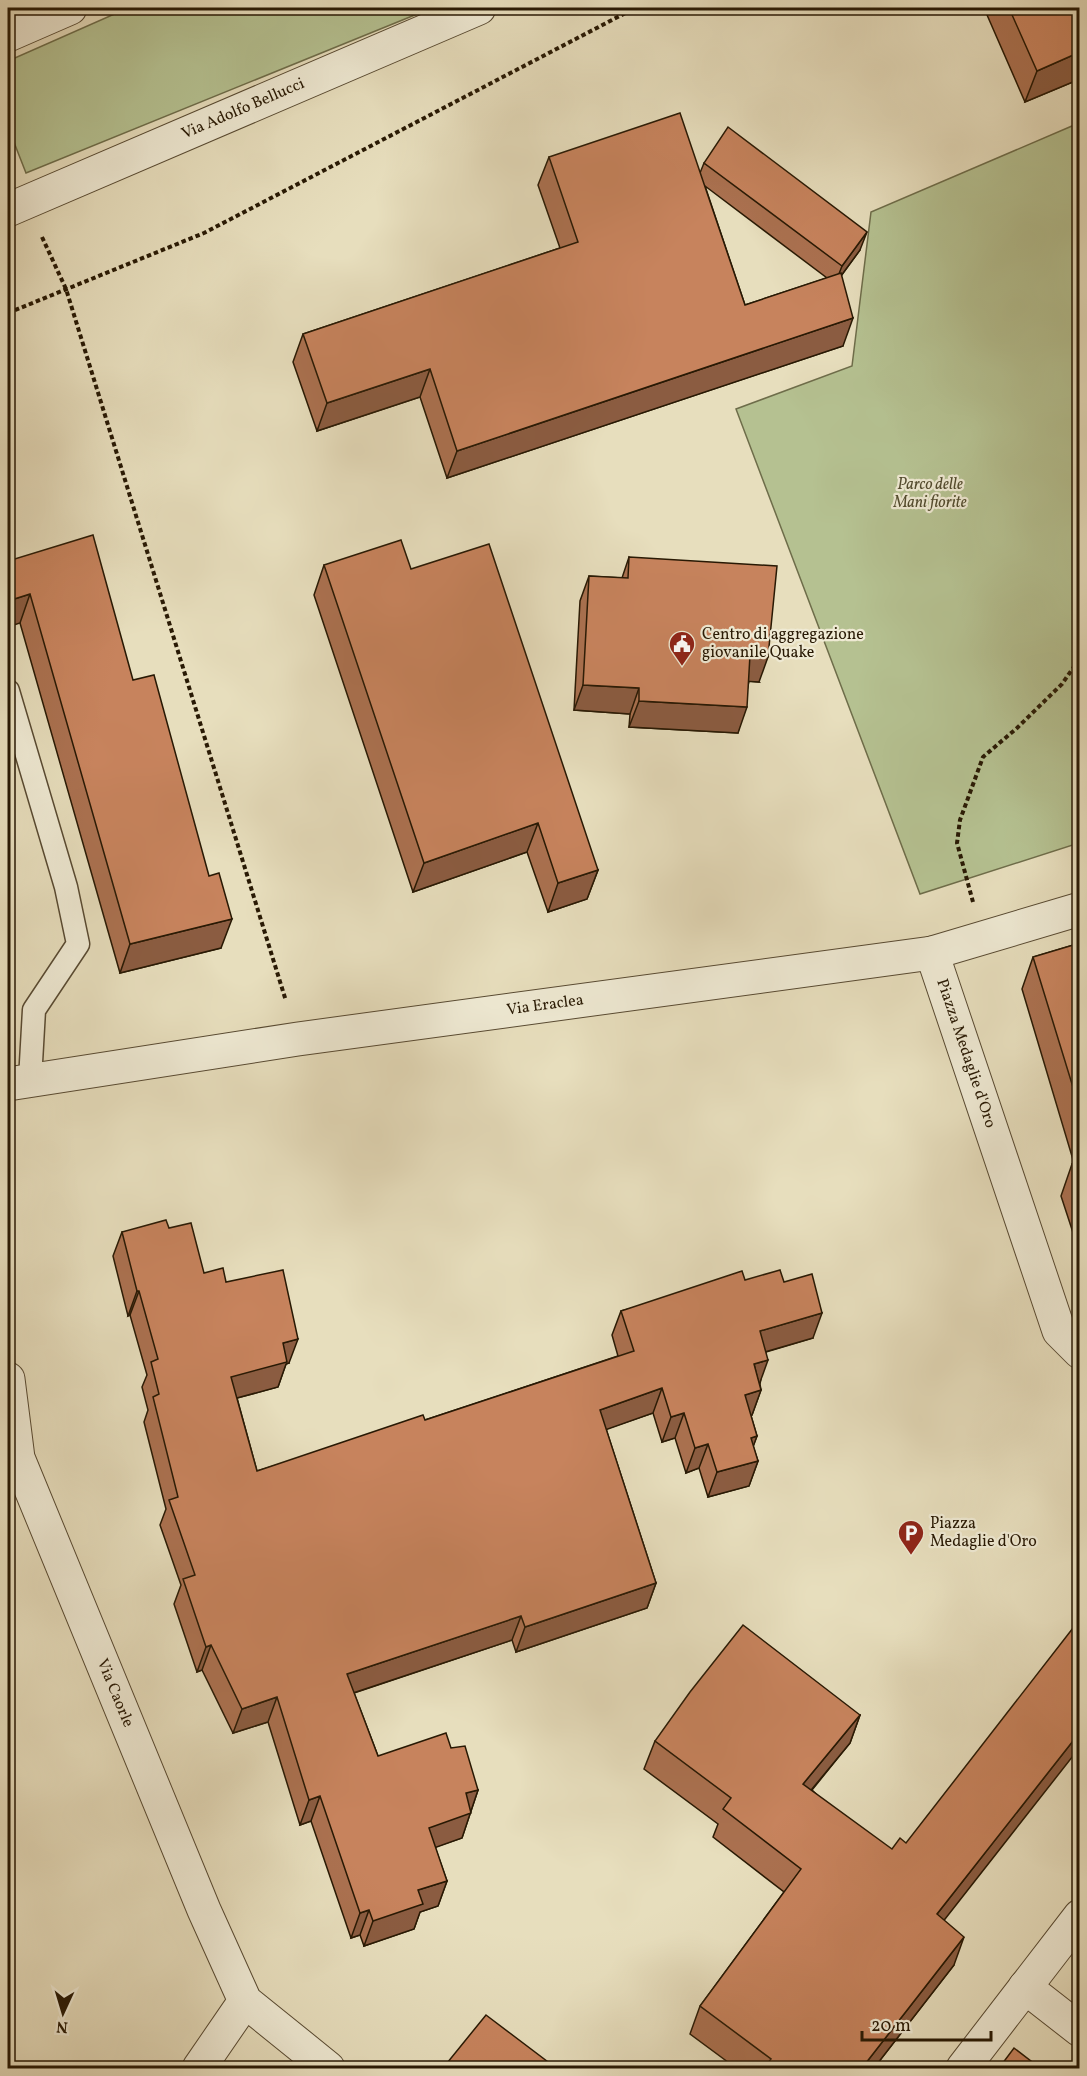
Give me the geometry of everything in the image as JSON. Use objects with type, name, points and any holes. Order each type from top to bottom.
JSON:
[{"type":"street","points":[[8,35],[70,8]]},
{"type":"street","name":"Via Adolfo Bellucci","points":[[17,207],[479,8]]},
{"type":"street","name":"Via Eraclea","points":[[19,1082],[298,1039],[932,953],[1080,909]]},
{"type":"street","name":"Piazza Medaglie d'Oro","points":[[932,953],[1059,1330],[1080,1352]]},
{"type":"street","name":"Via Caorle","points":[[8,1379],[18,1458],[204,1910],[245,2001],[328,2068]]},
{"type":"street","points":[[963,2068],[1080,1916]]},
{"type":"street","points":[[1025,1987],[1080,2030]]},
{"type":"street","points":[[199,2068],[245,2001]]},
{"type":"lane","points":[[8,691],[66,887],[78,944],[34,1010],[19,1082]]},
{"type":"path","points":[[8,313],[204,233],[635,8]]},
{"type":"path","points":[[8,158],[17,207],[66,290],[298,1039]]},
{"type":"path","points":[[984,938],[957,843],[960,820],[970,789],[983,757],[1062,684],[1080,658]]},
{"type":"green space","points":[[128,8],[432,8],[26,173],[8,127],[8,61]]},
{"type":"green space","name":"Parco delle Mani fiorite","points":[[1079,123],[1079,843],[920,894],[736,409],[852,366],[871,212]]},
{"type":"building","points":[[1009,8],[1080,8],[1080,52],[1037,71]]},
{"type":"building","points":[[680,113],[745,305],[841,273],[853,318],[457,451],[430,369],[327,403],[303,334],[578,242],[549,157]]},
{"type":"building","points":[[728,127],[867,232],[842,266],[704,163]]},
{"type":"building","points":[[93,535],[133,680],[154,675],[209,876],[219,873],[232,919],[130,944],[30,594],[8,601],[8,561]]},
{"type":"building","points":[[401,540],[411,569],[489,544],[598,870],[558,883],[538,823],[424,863],[324,565]]},
{"type":"building","name":"Centro di aggregazione giovanile Quake","points":[[629,557],[777,566],[768,657],[750,655],[747,707],[639,701],[639,688],[583,685],[589,576],[628,578]]},
{"type":"building","points":[[1080,943],[1080,1110],[1033,957]]},
{"type":"building","points":[[1080,1162],[1080,1187],[1072,1164]]},
{"type":"building","points":[[166,1220],[169,1228],[191,1223],[204,1273],[223,1268],[226,1282],[283,1270],[298,1339],[283,1343],[287,1362],[231,1377],[257,1471],[423,1415],[425,1420],[634,1351],[621,1311],[742,1271],[745,1280],[780,1270],[784,1282],[812,1274],[822,1313],[760,1331],[768,1360],[754,1364],[761,1390],[745,1395],[757,1436],[751,1438],[758,1461],[717,1472],[708,1444],[695,1448],[684,1413],[671,1417],[662,1388],[600,1410],[656,1583],[525,1627],[521,1616],[347,1674],[378,1756],[446,1733],[451,1748],[465,1746],[478,1790],[466,1793],[471,1813],[429,1828],[447,1881],[418,1890],[423,1904],[373,1921],[369,1910],[360,1913],[320,1796],[309,1800],[277,1697],[242,1709],[211,1645],[206,1647],[183,1579],[195,1575],[169,1500],[178,1497],[153,1397],[159,1394],[151,1362],[158,1359],[122,1232]]},
{"type":"building","points":[[1080,1619],[1080,1732],[937,1914],[964,1937],[862,2068],[764,2068],[771,2059],[700,2006],[801,1869],[723,1809],[731,1798],[655,1741],[743,1625],[860,1715],[803,1784],[892,1849],[900,1838],[906,1843]]},
{"type":"building","points":[[486,2015],[556,2068],[443,2068]]},
{"type":"building","points":[[1014,2048],[1040,2068],[999,2068]]},
{"type":"place","name":"Centro di aggregazione giovanile Quake","points":[[682,667]]},
{"type":"place","name":"Piazza Medaglie d'Oro","points":[[911,1556]]}]
